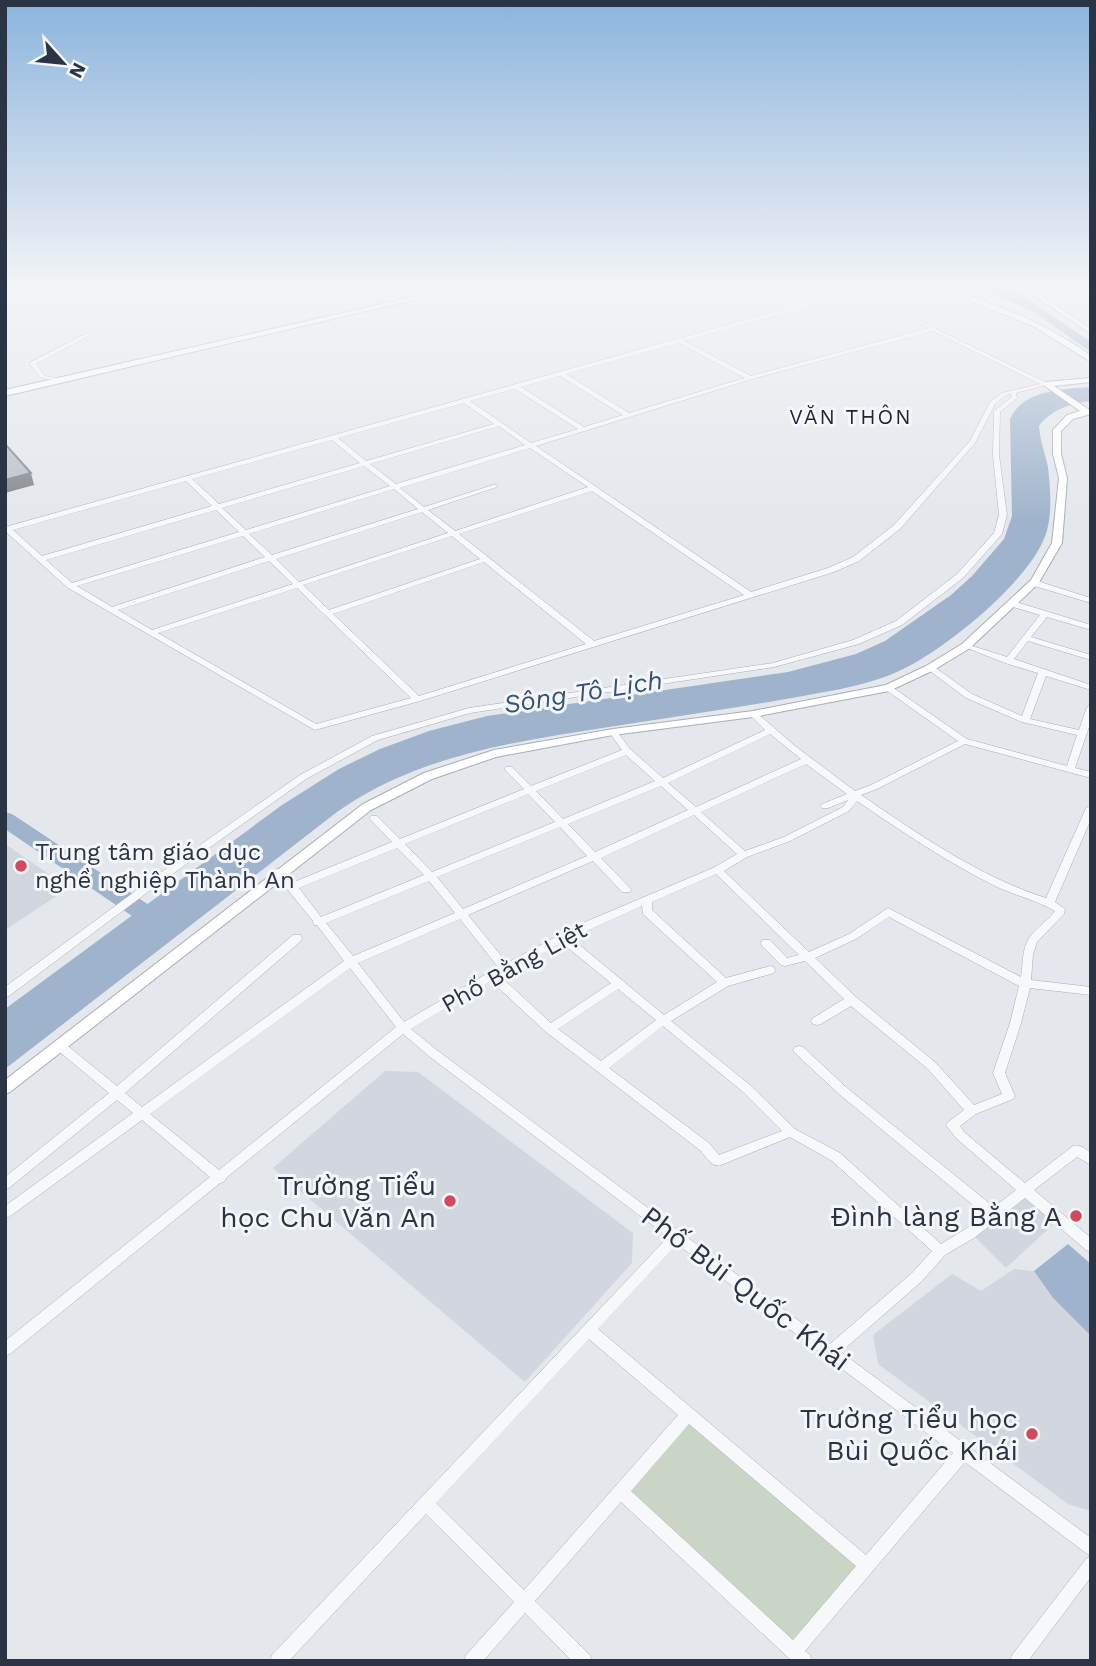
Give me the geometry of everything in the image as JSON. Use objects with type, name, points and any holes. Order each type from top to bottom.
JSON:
[{"type":"main road","points":[[5,393],[124,365]]},
{"type":"street","points":[[33,365],[43,377],[58,380]]},
{"type":"street","points":[[590,365],[8,529],[71,586],[315,727],[417,699],[592,645],[856,559],[897,527],[973,442],[992,404],[1003,394],[1091,380]]},
{"type":"street","points":[[725,365],[750,378]]},
{"type":"street","points":[[71,586],[630,414],[799,365]]},
{"type":"street","points":[[5,1088],[280,871],[367,807],[428,776],[494,754],[613,732],[753,715],[889,688],[966,646],[1034,583],[1057,543],[1063,478],[1057,454],[1057,430],[1070,417],[1085,409],[1050,386],[1006,365]]},
{"type":"street","points":[[560,373],[630,414]]},
{"type":"street","points":[[515,386],[583,429]]},
{"type":"street","points":[[5,993],[303,776],[375,738],[469,711],[774,665],[856,642],[899,623],[960,576],[998,534],[1003,515],[996,455],[998,411],[1015,397],[1013,392]]},
{"type":"street","points":[[464,400],[751,595]]},
{"type":"street","points":[[40,559],[500,424]]},
{"type":"street","points":[[332,437],[592,645]]},
{"type":"street","points":[[187,478],[417,699]]},
{"type":"street","points":[[113,609],[495,486]]},
{"type":"street","points":[[153,632],[593,488]]},
{"type":"street","points":[[328,613],[485,559]]},
{"type":"street","points":[[1034,583],[1091,601]]},
{"type":"street","points":[[1013,604],[1091,628]]},
{"type":"street","points":[[1008,661],[1045,614]]},
{"type":"street","points":[[1027,638],[1091,658]]},
{"type":"street","points":[[966,646],[1091,688]]},
{"type":"street","points":[[929,668],[969,696],[1025,720],[1082,734]]},
{"type":"street","points":[[1025,720],[1043,672]]},
{"type":"street","points":[[889,688],[964,741],[1091,775]]},
{"type":"street","points":[[1070,769],[1091,707]]},
{"type":"street","points":[[753,715],[854,796],[954,859],[1009,888],[1060,909],[1059,914],[1034,939],[1025,959],[1028,971],[999,1073],[1009,1096],[972,1111],[952,1125],[960,1135],[1091,1246]]},
{"type":"street","points":[[318,922],[432,878],[662,782],[770,731]]},
{"type":"street","points":[[613,732],[627,751],[744,855]]},
{"type":"street","name":"Phố Bằng Liệt","points":[[5,1350],[403,1028],[494,977],[505,968],[563,938],[717,870],[744,855],[787,839],[846,809],[854,796],[925,764],[964,741]]},
{"type":"street","points":[[291,887],[627,751]]},
{"type":"street","points":[[5,1213],[350,962],[458,913],[594,857],[807,760]]},
{"type":"street","points":[[509,769],[626,890]]},
{"type":"street","points":[[825,806],[854,796]]},
{"type":"street","points":[[1049,903],[1091,808]]},
{"type":"street","points":[[374,818],[432,878],[505,968]]},
{"type":"street","points":[[717,870],[852,1000],[932,1066],[972,1111]]},
{"type":"street","name":"Phố Bùi Quốc Khái","points":[[280,871],[403,1028],[453,1069],[1091,1548]]},
{"type":"street","points":[[647,901],[646,911],[724,983]]},
{"type":"street","points":[[766,943],[785,962],[810,958],[860,934],[888,912],[1023,983],[1091,991]]},
{"type":"street","points":[[5,1184],[116,1094],[297,938]]},
{"type":"street","points":[[563,938],[617,985],[746,1088],[791,1132],[836,1157],[940,1251]]},
{"type":"street","points":[[600,1068],[664,1020],[724,983],[770,970]]},
{"type":"street","points":[[494,977],[550,1029],[705,1147],[717,1161],[791,1132]]},
{"type":"street","points":[[550,1029],[617,985]]},
{"type":"street","points":[[817,1021],[852,1000]]},
{"type":"street","points":[[59,1045],[220,1178]]},
{"type":"street","points":[[799,1050],[843,1091],[994,1214]]},
{"type":"street","points":[[830,1352],[917,1277],[940,1251],[994,1214],[1077,1150],[1091,1160]]},
{"type":"street","points":[[278,1661],[676,1237]]},
{"type":"street","points":[[590,1331],[867,1565]]},
{"type":"street","points":[[472,1661],[688,1414]]},
{"type":"street","points":[[620,1491],[799,1656],[867,1565],[963,1453]]},
{"type":"street","points":[[425,1503],[584,1661]]},
{"type":"street","points":[[1018,1661],[1091,1564]]},
{"type":"shaded area","name":"Trung tâm giáo dục nghề nghiệp Thành An","points":[[5,844],[69,888],[5,930]]},
{"type":"shaded area","name":"Trường Tiểu học Chu Văn An","points":[[385,1071],[418,1072],[633,1233],[632,1263],[525,1382],[273,1168]]},
{"type":"shaded area","points":[[1028,1193],[1059,1219],[1006,1268],[974,1236]]},
{"type":"shaded area","name":"Trường Tiểu học Bùi Quốc Khái","points":[[1014,1269],[1034,1271],[1053,1298],[1091,1336],[1091,1511],[1068,1504],[878,1364],[873,1335],[952,1274],[981,1291]]},
{"type":"green space","points":[[688,1414],[867,1565],[794,1651],[620,1491]]},
{"type":"water","points":[[1091,387],[1091,401],[1062,408],[1039,426],[1048,467],[1050,497],[1048,526],[1041,545],[1011,586],[968,626],[925,657],[891,674],[850,687],[502,745],[433,764],[400,777],[337,812],[5,1069],[5,1009],[282,805],[339,769],[380,749],[429,731],[487,716],[788,672],[856,654],[885,641],[951,595],[972,576],[1004,539],[1012,516],[1010,419],[1016,409],[1024,402],[1044,393]]},
{"type":"water","points":[[1068,1244],[1091,1264],[1091,1336],[1053,1298],[1034,1271]]},
{"type":"building","points":[[5,444],[31,473],[5,480]]},
{"type":"waterway","points":[[5,819],[156,921]]},
{"type":"place","name":"Trung tâm giáo dục nghề nghiệp Thành An","points":[[21,866]]},
{"type":"place","name":"Trường Tiểu học Chu Văn An","points":[[450,1201]]},
{"type":"place","name":"Đình làng Bằng A","points":[[1076,1216]]},
{"type":"place","name":"Trường Tiểu học Bùi Quốc Khái","points":[[1032,1434]]},
{"type":"district","name":"VĂN THÔN","points":[[851,417]]},
{"type":"water label","name":"Sông Tô Lịch","points":[[583,692]]}]
